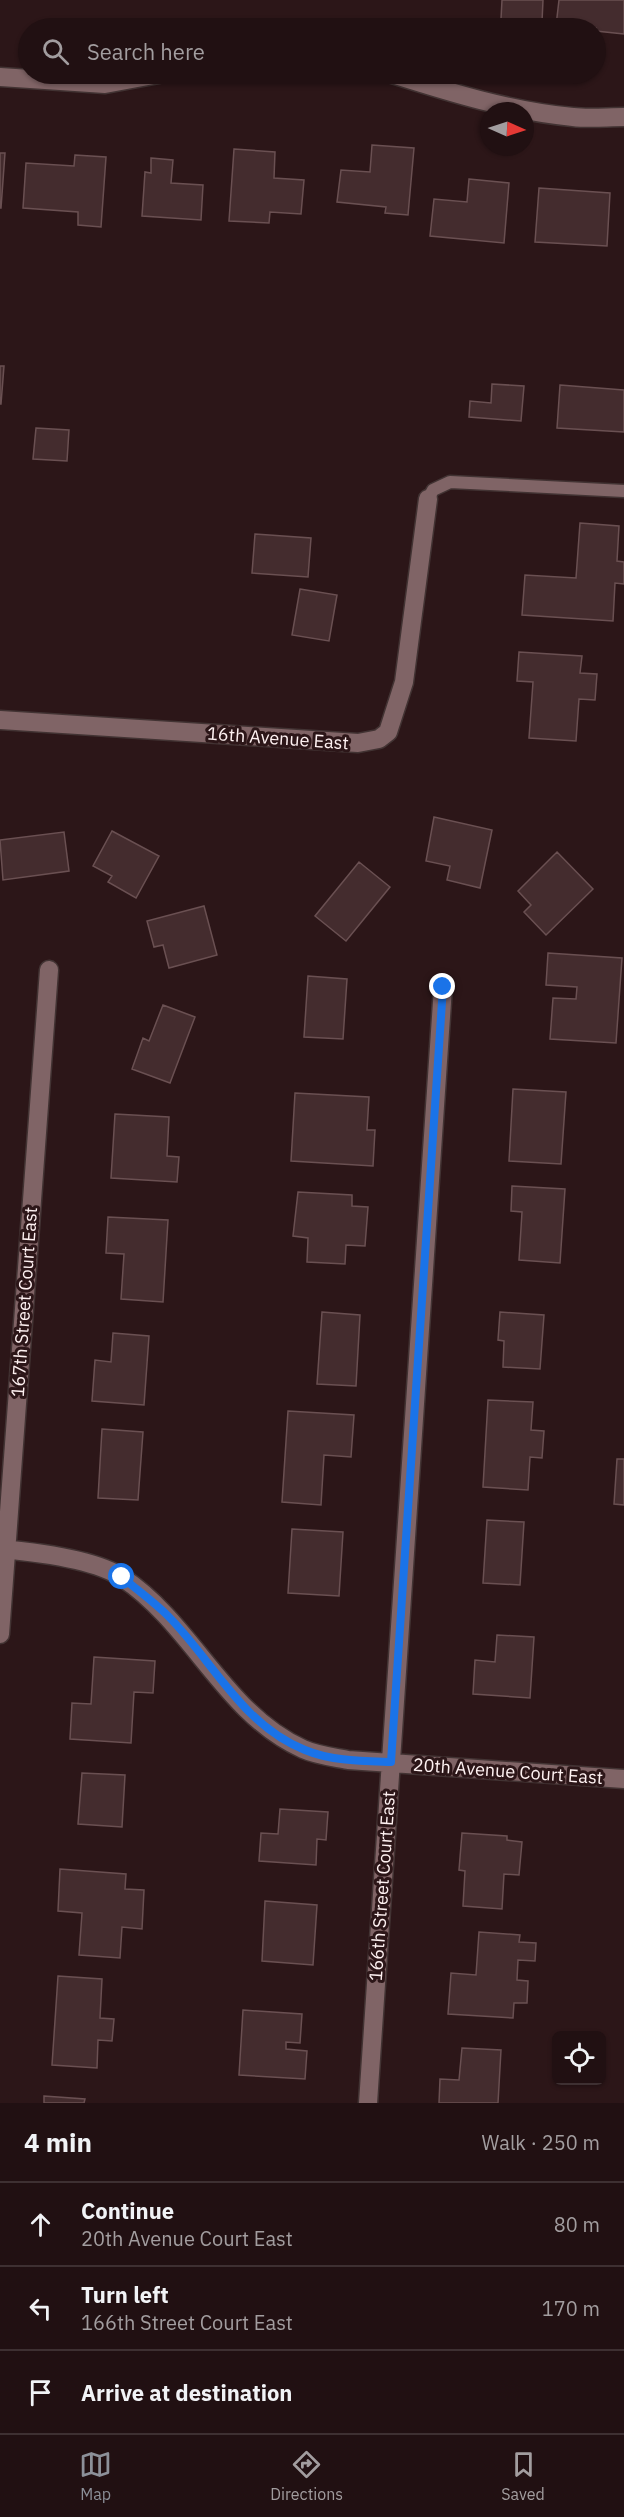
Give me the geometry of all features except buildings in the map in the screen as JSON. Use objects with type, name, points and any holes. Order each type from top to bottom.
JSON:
[{"type":"street","points":[[0,77],[18,78]]},
{"type":"street","points":[[424,84],[466,97],[534,112],[576,117],[624,117]]},
{"type":"street","name":"16th Avenue East","points":[[0,720],[358,743],[379,739],[388,732],[405,682],[428,499]]},
{"type":"street","name":"167th Street Court East","points":[[0,1634],[3,1550],[49,970]]},
{"type":"street","name":"166th Street Court East","points":[[368,2103],[443,987]]},
{"type":"street","name":"20th Avenue Court East","points":[[3,1550],[41,1553],[97,1566],[122,1577],[168,1616],[246,1710],[276,1734],[305,1750],[348,1760],[624,1779]]},
{"type":"lane","points":[[428,499],[433,490],[450,482],[624,491]]},
{"type":"route","points":[[122,1577],[168,1616],[246,1710],[276,1734],[305,1750],[348,1760],[391,1762],[443,987]]}]
